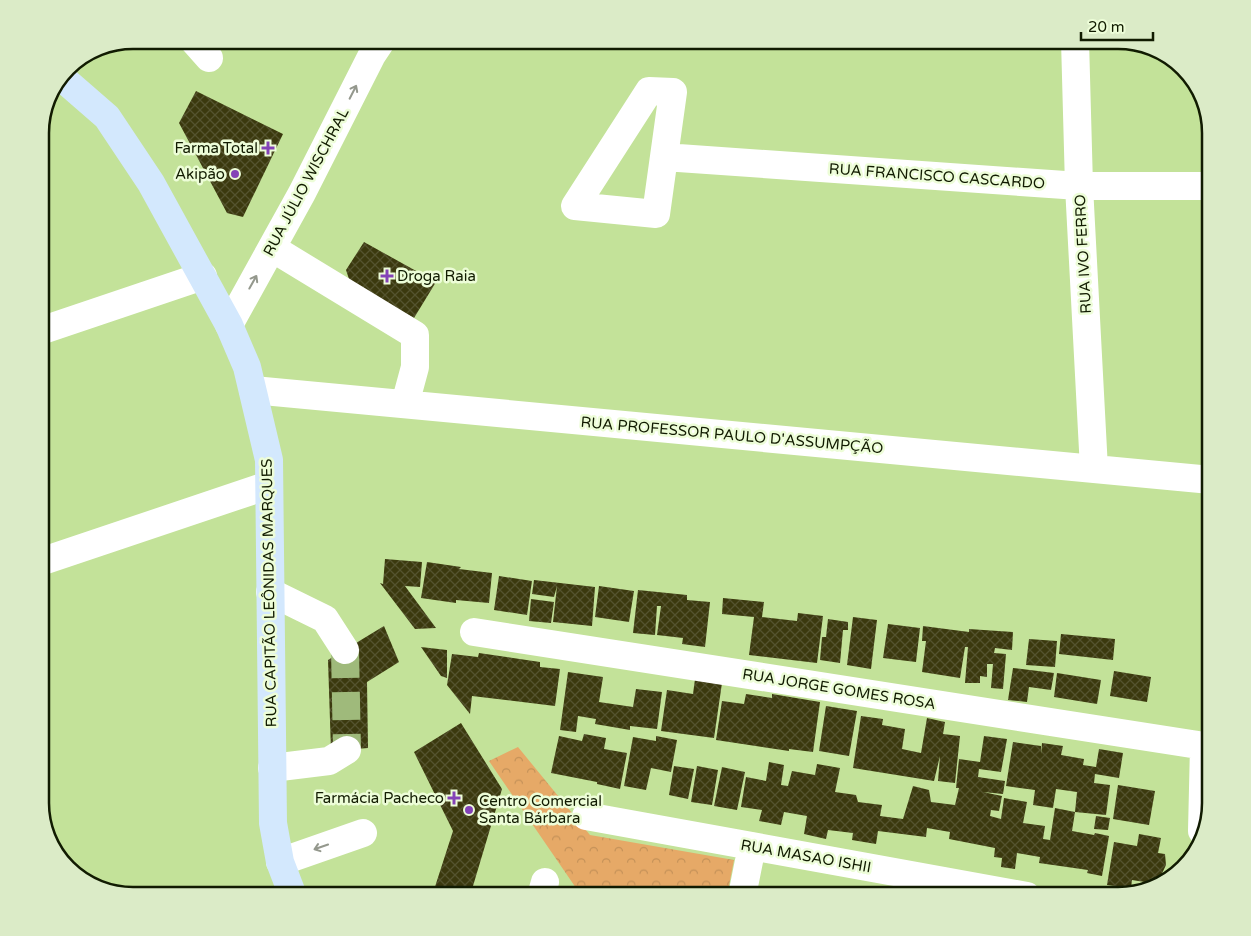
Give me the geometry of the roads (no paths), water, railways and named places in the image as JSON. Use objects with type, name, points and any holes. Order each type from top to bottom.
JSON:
[{"type":"main road","name":"RUA CAPITÃO LEÔNIDAS MARQUES","points":[[66,82],[107,117],[152,183],[230,325],[247,367],[269,460],[273,823],[280,862],[290,887]]},
{"type":"street","name":"RUA JÚLIO WISCHRAL","points":[[230,325],[302,193],[376,49]]},
{"type":"street","name":"RUA IVO FERRO","points":[[1075,49],[1079,186],[1094,469]]},
{"type":"street","points":[[649,91],[673,92],[664,157],[656,214],[575,206],[649,91]]},
{"type":"street","name":"RUA FRANCISCO CASCARDO","points":[[664,157],[1079,186],[1202,186]]},
{"type":"street","points":[[272,248],[415,335],[415,367],[405,404]]},
{"type":"street","points":[[49,328],[203,276]]},
{"type":"street","name":"RUA PROFESSOR PAULO D'ASSUMPÇÃO","points":[[253,390],[1202,479]]},
{"type":"street","points":[[49,559],[269,485]]},
{"type":"street","points":[[270,592],[325,619],[345,650]]},
{"type":"street","name":"RUA JORGE GOMES ROSA","points":[[474,632],[1202,745]]},
{"type":"street","points":[[272,768],[329,761],[347,750]]},
{"type":"street","name":"RUA MASAO ISHII","points":[[586,816],[978,887]]},
{"type":"street","points":[[280,862],[363,832]]},
{"type":"street","points":[[744,887],[752,846]]},
{"type":"tunnel","points":[[345,650],[347,750]]},
{"type":"place","name":"Farma Total","points":[[268,148]]},
{"type":"place","name":"Akipão","points":[[235,174]]},
{"type":"place","name":"Droga Raia","points":[[387,276]]},
{"type":"place","name":"Farmácia Pacheco","points":[[454,798]]},
{"type":"place","name":"Centro Comercial Santa Bárbara","points":[[469,810]]}]
